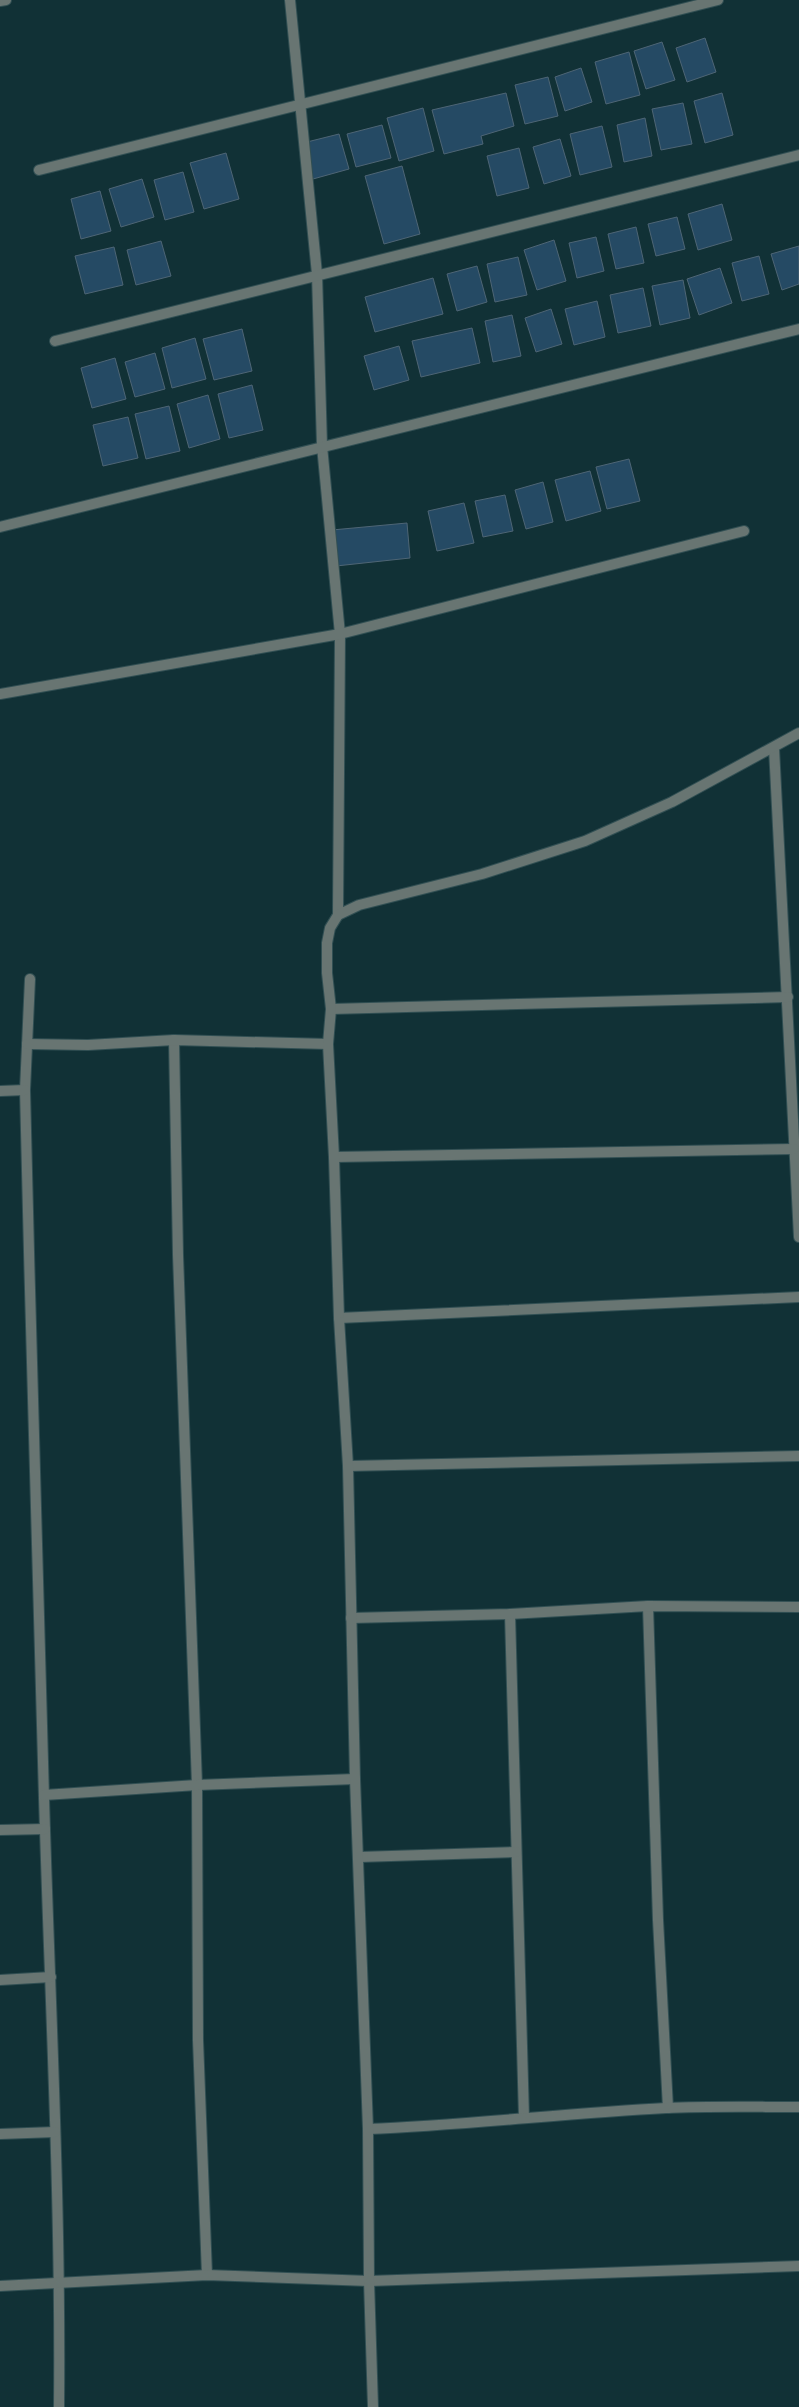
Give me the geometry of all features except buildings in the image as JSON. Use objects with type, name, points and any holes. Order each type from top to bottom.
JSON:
[{"type":"street","points":[[0,2],[6,0]]},
{"type":"street","points":[[290,0],[317,274],[322,446],[340,634],[338,915],[330,928],[327,943],[327,973],[331,1009],[328,1044],[339,1318],[348,1466],[351,1618],[368,2129],[369,2281],[373,2407]]},
{"type":"street","points":[[39,170],[718,0]]},
{"type":"street","points":[[55,341],[317,274],[799,156]]},
{"type":"street","points":[[0,527],[799,329]]},
{"type":"street","points":[[0,694],[340,634],[744,531]]},
{"type":"street","points":[[338,915],[367,902],[482,874],[585,840],[672,802],[799,733]]},
{"type":"street","points":[[774,748],[799,1237]]},
{"type":"street","points":[[30,978],[24,1090],[60,2283],[59,2407]]},
{"type":"street","points":[[331,1009],[788,997]]},
{"type":"street","points":[[27,1044],[88,1045],[174,1040],[328,1044]]},
{"type":"street","points":[[174,1040],[178,1256],[197,1784],[198,2040],[207,2275]]},
{"type":"street","points":[[0,1091],[24,1090]]},
{"type":"street","points":[[334,1157],[794,1149]]},
{"type":"street","points":[[339,1318],[799,1297]]},
{"type":"street","points":[[348,1466],[799,1456]]},
{"type":"street","points":[[351,1618],[510,1614],[648,1606],[799,1608]]},
{"type":"street","points":[[648,1606],[658,1920],[668,2108]]},
{"type":"street","points":[[510,1614],[524,2118]]},
{"type":"street","points":[[44,1795],[197,1784],[356,1779]]},
{"type":"street","points":[[0,1830],[45,1829]]},
{"type":"street","points":[[359,1857],[516,1852]]},
{"type":"street","points":[[0,1980],[51,1977]]},
{"type":"street","points":[[368,2129],[442,2126],[668,2108],[799,2107]]},
{"type":"street","points":[[0,2134],[55,2132]]},
{"type":"street","points":[[0,2286],[207,2275],[369,2281],[799,2266]]}]
